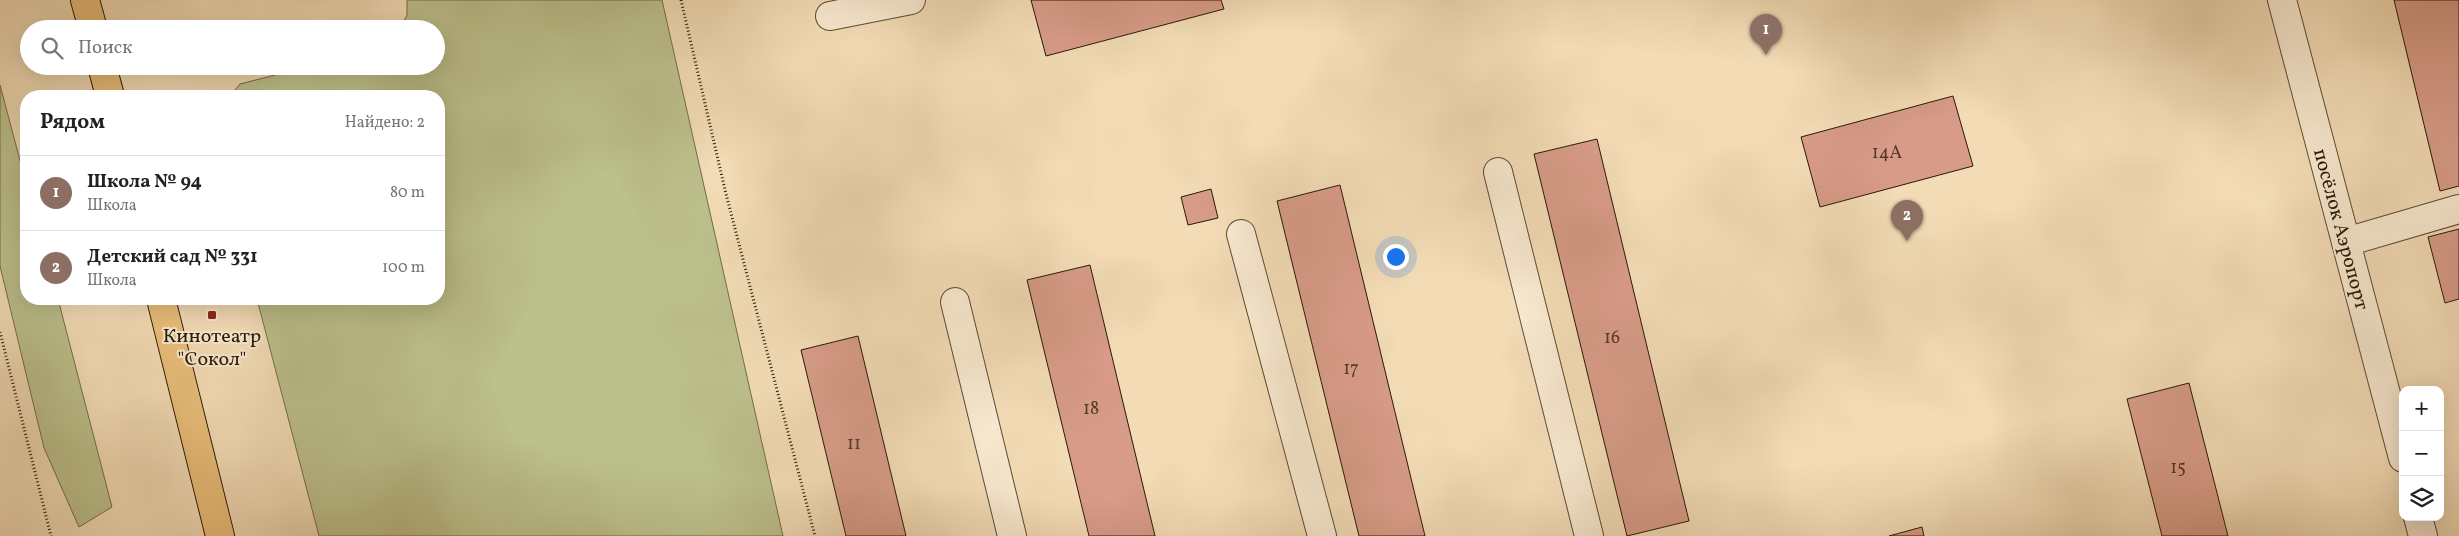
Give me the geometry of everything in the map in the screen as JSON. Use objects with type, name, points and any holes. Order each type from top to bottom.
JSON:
[{"type":"main road","points":[[85,0],[90,20]]},
{"type":"main road","points":[[104,75],[108,90]]},
{"type":"main road","points":[[162,305],[220,536]]},
{"type":"street","points":[[830,16],[911,0]]},
{"type":"street","name":"посёлок Аэропорт","points":[[2282,0],[2399,443]]},
{"type":"street","points":[[1498,172],[1589,536]]},
{"type":"street","points":[[2346,242],[2459,209]]},
{"type":"street","points":[[1241,234],[1322,536]]},
{"type":"street","points":[[955,302],[1012,536]]},
{"type":"street","points":[[2419,521],[2423,536]]},
{"type":"path","points":[[681,0],[726,194],[815,536]]},
{"type":"path","points":[[0,332],[51,536]]},
{"type":"green space","points":[[407,0],[662,0],[783,536],[319,536],[259,305],[445,305],[445,90],[235,90],[240,84],[275,75],[445,75],[445,20],[404,20],[407,15]]},
{"type":"green space","points":[[0,85],[20,160],[20,305],[60,305],[112,507],[79,527],[44,448],[0,266]]},
{"type":"building","points":[[1031,0],[1221,0],[1224,9],[1046,56]]},
{"type":"building","points":[[2394,0],[2459,0],[2459,186],[2440,191]]},
{"type":"building","points":[[1953,96],[1973,166],[1820,207],[1801,137]]},
{"type":"building","points":[[1597,139],[1689,521],[1627,536],[1534,154]]},
{"type":"building","points":[[1340,185],[1425,536],[1359,536],[1277,201]]},
{"type":"building","points":[[1211,189],[1218,218],[1188,225],[1181,197]]},
{"type":"building","points":[[2459,229],[2459,299],[2445,303],[2428,237]]},
{"type":"building","points":[[1090,265],[1155,536],[1089,536],[1027,280]]},
{"type":"building","points":[[858,336],[906,536],[846,536],[801,350]]},
{"type":"building","points":[[2189,383],[2228,536],[2162,536],[2127,399]]},
{"type":"building","points":[[1922,527],[1924,536],[1889,536]]},
{"type":"place","name":"Школа № 94","points":[[1766,55]]},
{"type":"place","name":"Детский сад № 331","points":[[1907,241]]},
{"type":"place","name":"Кинотеатр \"Сокол\"","points":[[212,315]]}]
